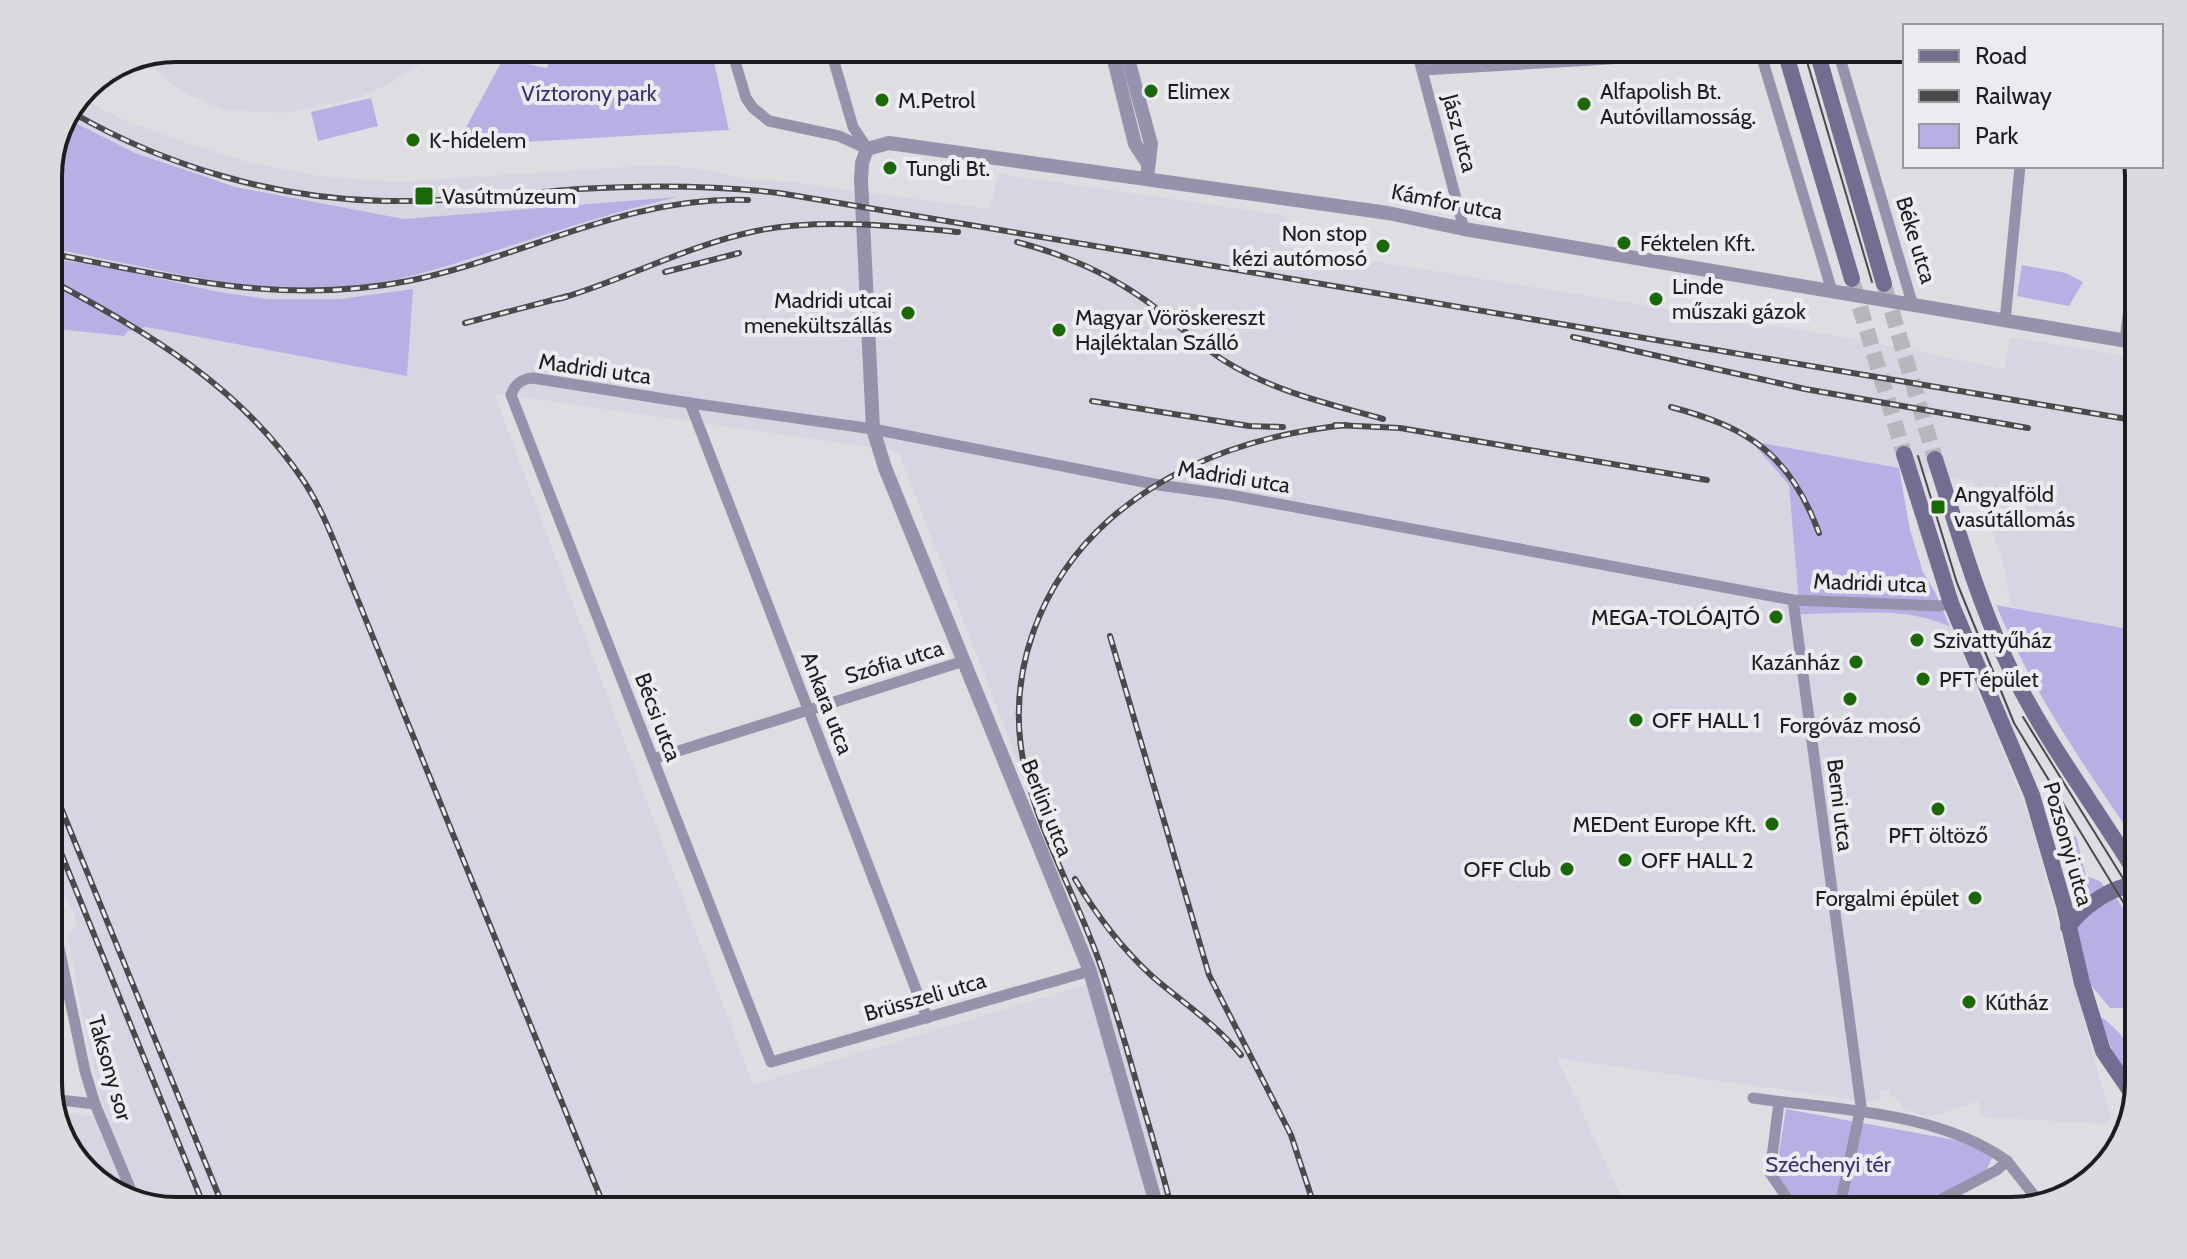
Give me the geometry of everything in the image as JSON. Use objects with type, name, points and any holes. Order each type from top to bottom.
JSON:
[{"type":"main road","points":[[1788,62],[1852,279]]},
{"type":"main road","name":"Béke utca","points":[[1820,62],[1884,284]]},
{"type":"main road","points":[[1904,454],[1951,603]]},
{"type":"main road","name":"Pozsonyi utca","points":[[1935,459],[1962,550],[2007,661],[2045,732],[2125,856]]},
{"type":"main road","name":"Pozsonyi utca","points":[[1951,603],[2032,795],[2103,1051],[2125,1083]]},
{"type":"main road","points":[[2068,927],[2079,912],[2125,886]]},
{"type":"street","name":"Kámfor utca","points":[[735,62],[742,89],[753,108],[769,121],[839,136],[867,149],[889,143],[1148,171],[1464,229],[2125,341]]},
{"type":"street","points":[[834,62],[853,127],[867,149]]},
{"type":"street","points":[[1114,62],[1135,144],[1148,171]]},
{"type":"street","points":[[1129,62],[1151,144],[1148,171]]},
{"type":"street","name":"Jász utca","points":[[1420,62],[1464,229]]},
{"type":"street","points":[[1423,70],[1551,62]]},
{"type":"street","points":[[1763,62],[1832,291]]},
{"type":"street","name":"Béke utca","points":[[1841,62],[1913,306]]},
{"type":"street","name":"Berlini utca","points":[[867,149],[861,180],[873,429],[885,468],[1090,971],[1154,1197]]},
{"type":"street","points":[[2005,321],[2020,168]]},
{"type":"street","name":"Madridi utca","points":[[514,388],[524,379],[533,378],[873,429],[1159,485],[1230,495],[1793,600],[1940,606],[1951,603]]},
{"type":"street","name":"Bécsi utca","points":[[514,388],[511,395],[771,1062]]},
{"type":"street","name":"Ankara utca","points":[[690,403],[927,1018]]},
{"type":"street","name":"Berni utca","points":[[1793,600],[1861,1111]]},
{"type":"street","name":"Szófia utca","points":[[653,759],[964,661]]},
{"type":"street","name":"Brüsszeli utca","points":[[771,1062],[1090,971]]},
{"type":"street","name":"Taksony sor","points":[[62,978],[95,1104],[130,1187]]},
{"type":"street","points":[[1753,1098],[1861,1111],[1956,1133],[1980,1142],[2007,1161],[2033,1195]]},
{"type":"street","points":[[63,1100],[95,1104]]},
{"type":"street","points":[[1779,1102],[1770,1173],[1786,1197]]},
{"type":"street","points":[[1842,1197],[1861,1111]]},
{"type":"street","points":[[1946,1197],[1997,1170],[2007,1161]]},
{"type":"shaded area","points":[[176,62],[424,62],[389,84],[355,99],[284,113],[224,110],[182,92],[150,66]]},
{"type":"shaded area","points":[[89,102],[119,118],[186,143],[251,163],[320,176],[395,182],[660,165],[714,171],[748,180],[783,181],[989,209],[999,174],[1288,216],[1284,247],[1861,340],[2004,369],[2010,337],[2125,356],[2125,628],[2011,607],[2003,562],[1973,482],[1752,442],[1789,485],[1800,614],[1879,613],[1934,618],[1950,627],[2030,820],[2111,1120],[2108,1124],[1981,1117],[1978,1101],[1929,1117],[1905,1110],[1891,1097],[1889,1090],[1879,1091],[1880,1100],[1869,1102],[1557,1058],[1622,1197],[176,1197],[146,1193],[119,1182],[101,1169],[81,1147],[66,1112],[109,1119],[102,1103],[83,1021],[68,936],[78,923],[62,889],[62,329],[124,336],[128,331],[146,327],[407,376],[412,289],[340,299],[250,297],[62,260],[62,251],[250,285],[319,288],[391,280],[427,272],[670,198],[404,219],[277,196],[182,170],[135,153],[75,123]],"holes":[[[494,393],[898,451],[1102,980],[753,1085]]]},
{"type":"green space","name":"Víztorony park","points":[[501,62],[547,68],[549,62],[714,62],[729,130],[456,146]]},
{"type":"green space","points":[[371,98],[378,126],[318,141],[311,112]]},
{"type":"green space","points":[[75,123],[135,153],[236,187],[404,219],[677,197],[604,216],[423,273],[361,286],[283,288],[164,271],[62,251],[62,168]]},
{"type":"green space","points":[[62,260],[268,299],[340,299],[413,289],[407,376],[146,327],[128,331],[124,336],[62,329]]},
{"type":"green space","points":[[2022,265],[2066,273],[2083,282],[2069,306],[2017,296]]},
{"type":"green space","points":[[1751,441],[1899,468],[1910,530],[1923,572],[1950,627],[1934,620],[1897,614],[1800,614],[1789,485]]},
{"type":"green space","points":[[1996,605],[2125,628],[2125,825],[2043,700]]},
{"type":"green space","points":[[2076,836],[2086,876],[2100,881],[2105,887],[2085,905],[2074,899],[2069,867],[2070,844],[2072,837]]},
{"type":"green space","points":[[2115,896],[2125,912],[2125,1008],[2110,1008],[2090,984],[2077,926]]},
{"type":"green space","points":[[2101,1019],[2125,1041],[2125,1071],[2115,1058]]},
{"type":"green space","name":"Széchenyi tér","points":[[1786,1109],[1955,1140],[1992,1158],[1985,1173],[1936,1197],[1793,1197],[1776,1172]]},
{"type":"tunnel","points":[[1853,284],[1904,454]]},
{"type":"tunnel","points":[[1885,288],[1935,459]]},
{"type":"tram line","points":[[1807,62],[1872,282]]},
{"type":"tram line","points":[[1918,456],[1957,583],[2014,723],[2125,905]]},
{"type":"tram line","points":[[2023,717],[2125,881]]},
{"type":"railway","points":[[79,116],[185,164],[264,187],[304,194],[409,201],[629,187],[704,187],[779,193],[2125,419]]},
{"type":"railway","points":[[62,256],[227,285],[316,291],[361,288],[451,270],[576,230],[659,208],[703,201],[748,200]]},
{"type":"railway","points":[[559,299],[706,245],[756,231],[830,224],[958,232]]},
{"type":"railway","points":[[1017,242],[1067,258],[1115,281],[1145,300],[1217,356],[1246,373],[1304,396],[1383,419]]},
{"type":"railway","points":[[665,272],[739,253]]},
{"type":"railway","points":[[62,287],[190,364],[251,417],[279,448],[311,493],[336,545],[600,1197]]},
{"type":"railway","points":[[465,323],[568,296]]},
{"type":"railway","points":[[1573,337],[1805,389],[2028,428]]},
{"type":"railway","points":[[1092,401],[1249,426],[1283,427]]},
{"type":"railway","points":[[1671,407],[1723,425],[1764,449],[1795,483],[1819,533]]},
{"type":"railway","points":[[1335,425],[1400,428],[1707,480]]},
{"type":"railway","points":[[1168,1197],[1108,986],[1030,789],[1019,731],[1024,663],[1047,601],[1064,572],[1109,520],[1135,500],[1162,482],[1220,454],[1282,435],[1346,425]]},
{"type":"railway","points":[[1110,636],[1209,975],[1291,1135],[1311,1197]]},
{"type":"railway","points":[[62,810],[219,1197]]},
{"type":"railway","points":[[62,856],[200,1197]]},
{"type":"railway","points":[[1075,879],[1130,955],[1241,1055]]},
{"type":"place","name":"Elimex","points":[[1151,91]]},
{"type":"place","name":"M.Petrol","points":[[882,100]]},
{"type":"place","name":"Alfapolish Bt. Autóvillamosság.","points":[[1584,104]]},
{"type":"place","name":"K-hídelem","points":[[413,140]]},
{"type":"place","name":"Tungli Bt.","points":[[890,168]]},
{"type":"place","name":"Vasútmúzeum","points":[[424,196]]},
{"type":"place","name":"Féktelen Kft.","points":[[1624,243]]},
{"type":"place","name":"Non stop kézi autómosó","points":[[1383,246]]},
{"type":"place","name":"Linde műszaki gázok","points":[[1656,299]]},
{"type":"place","name":"Madridi utcai menekültszállás","points":[[908,313]]},
{"type":"place","name":"Magyar Vöröskereszt Hajléktalan Szálló","points":[[1059,330]]},
{"type":"place","name":"Angyalföld vasútállomás","points":[[1938,507]]},
{"type":"place","name":"MEGA-TOLÓAJTÓ","points":[[1776,617]]},
{"type":"place","name":"Szivattyűház","points":[[1917,640]]},
{"type":"place","name":"Kazánház","points":[[1856,662]]},
{"type":"place","name":"PFT épület","points":[[1923,679]]},
{"type":"place","name":"Forgóváz mosó","points":[[1850,699]]},
{"type":"place","name":"OFF HALL 1","points":[[1636,720]]},
{"type":"place","name":"PFT öltöző","points":[[1938,809]]},
{"type":"place","name":"MEDent Europe Kft.","points":[[1772,824]]},
{"type":"place","name":"OFF HALL 2","points":[[1625,860]]},
{"type":"place","name":"OFF Club","points":[[1567,869]]},
{"type":"place","name":"Forgalmi épület","points":[[1975,898]]},
{"type":"place","name":"Kútház","points":[[1969,1002]]}]
